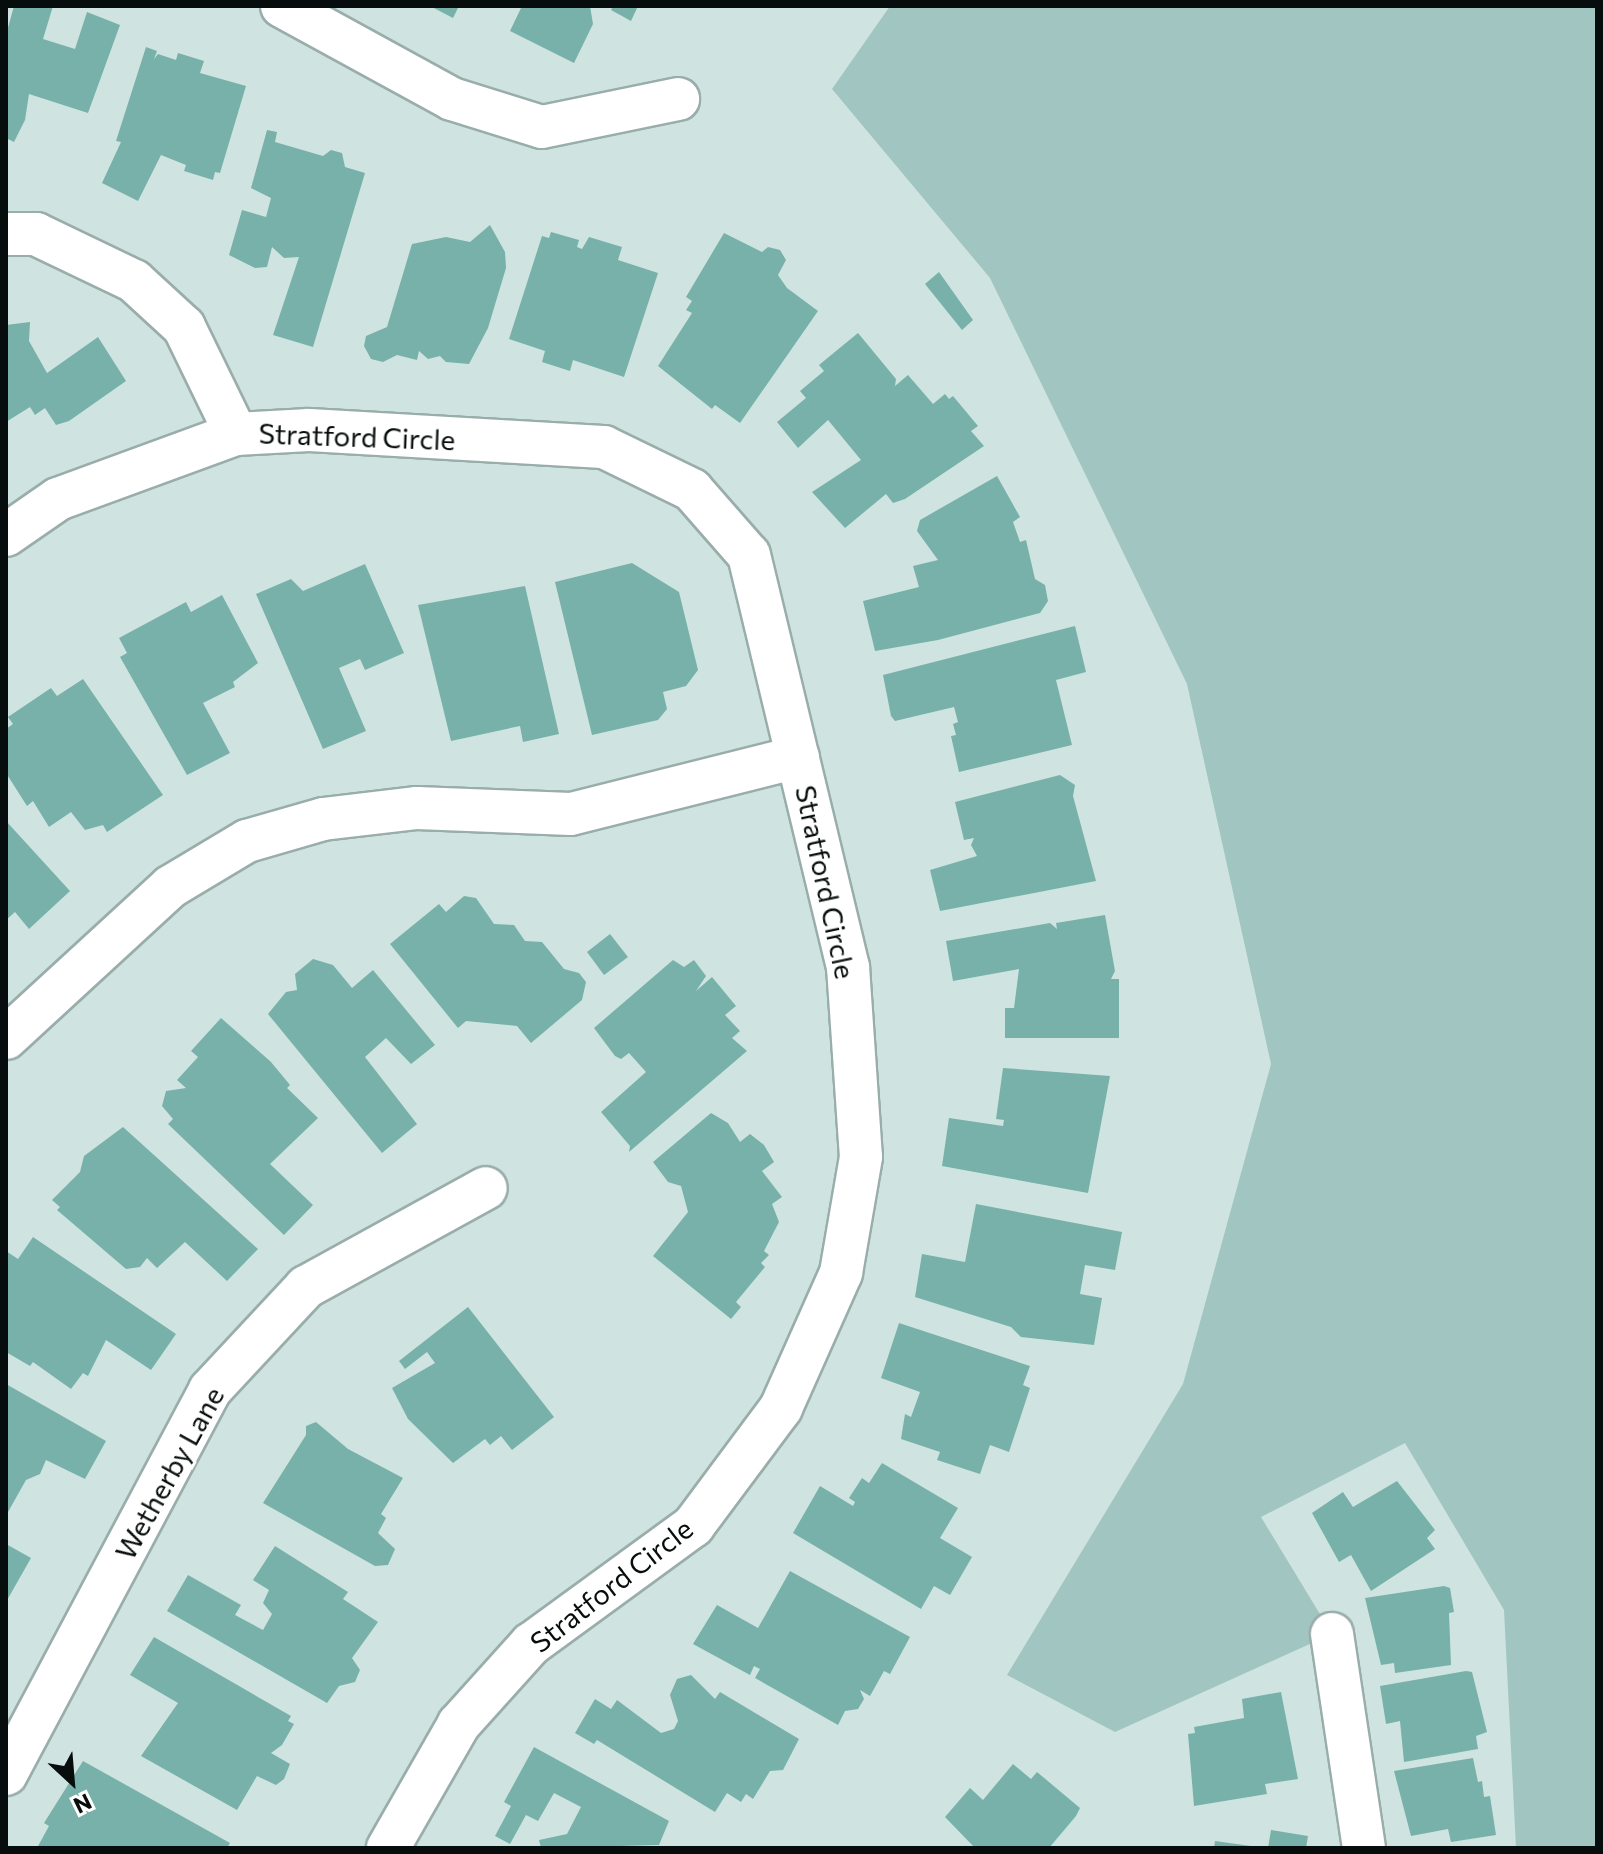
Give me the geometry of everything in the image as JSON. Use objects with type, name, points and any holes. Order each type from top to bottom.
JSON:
[{"type":"street","points":[[282,6],[452,99],[542,127],[678,99]]},
{"type":"street","points":[[6,234],[36,234],[134,281],[184,327],[236,434]]},
{"type":"street","name":"Stratford Circle","points":[[6,535],[58,499],[236,434],[309,430],[604,447],[692,490],[749,555],[848,967],[861,1157],[841,1273],[781,1408],[693,1526],[531,1644],[459,1724],[388,1848]]},
{"type":"street","points":[[6,1038],[170,887],[247,841],[323,819],[417,808],[571,814],[798,757]]},
{"type":"street","name":"Wetherby Lane","points":[[6,1774],[210,1390],[306,1287],[486,1188]]},
{"type":"street","points":[[1332,1634],[1364,1848]]},
{"type":"shaded area","points":[[890,6],[1597,6],[1597,1848],[1516,1848],[1504,1610],[1405,1443],[1261,1517],[1332,1634],[1115,1732],[1007,1675],[1183,1384],[1271,1064],[1187,684],[990,278],[832,89]]},
{"type":"building","points":[[14,6],[53,6],[43,39],[75,49],[87,12],[120,25],[88,113],[29,94],[25,120],[14,142],[6,138],[6,35]]},
{"type":"building","points":[[430,6],[459,6],[453,18]]},
{"type":"building","points":[[522,6],[590,6],[593,24],[574,63],[510,31]]},
{"type":"building","points":[[613,6],[638,6],[631,21],[611,10]]},
{"type":"building","points":[[146,47],[157,51],[154,59],[158,54],[176,60],[178,53],[204,61],[200,73],[246,86],[220,173],[215,172],[213,180],[184,171],[186,165],[161,155],[138,201],[102,183],[121,142],[116,141]]},
{"type":"building","points":[[267,130],[277,132],[275,142],[323,156],[331,150],[342,153],[345,167],[365,173],[313,347],[273,335],[299,257],[284,258],[272,247],[267,267],[255,268],[229,255],[242,210],[266,217],[271,198],[251,188]]},
{"type":"building","points":[[490,225],[505,252],[506,268],[488,328],[469,364],[446,362],[440,356],[428,359],[419,351],[417,360],[397,355],[383,362],[371,359],[364,346],[366,336],[387,327],[412,244],[446,237],[470,242]]},
{"type":"building","points":[[551,232],[579,240],[577,247],[582,249],[589,237],[622,247],[618,260],[658,273],[624,377],[573,360],[570,371],[542,362],[545,351],[509,339],[542,236],[549,238]]},
{"type":"building","points":[[724,233],[762,252],[768,247],[780,250],[786,260],[778,275],[787,288],[818,311],[740,423],[715,405],[712,409],[658,366],[692,313],[686,310],[692,301],[686,297]]},
{"type":"building","points":[[939,272],[973,320],[962,330],[925,284]]},
{"type":"building","points":[[30,322],[29,341],[47,373],[98,337],[126,381],[69,421],[56,425],[45,408],[35,415],[30,407],[6,422],[6,325]]},
{"type":"building","points":[[858,333],[896,379],[895,386],[908,375],[933,404],[945,394],[949,399],[953,396],[978,426],[971,431],[984,446],[905,499],[893,503],[886,494],[845,528],[812,492],[861,460],[828,420],[798,448],[777,422],[806,398],[800,391],[824,371],[819,365]]},
{"type":"building","points":[[997,476],[1020,517],[1013,522],[1020,542],[1026,540],[1035,579],[1045,585],[1048,601],[1040,613],[938,640],[875,651],[863,601],[919,587],[913,566],[938,560],[917,531],[920,520]]},
{"type":"building","points":[[632,563],[679,592],[698,670],[686,686],[663,692],[667,709],[658,720],[592,735],[555,582]]},
{"type":"building","points":[[365,564],[404,653],[365,670],[360,659],[339,668],[366,731],[323,749],[256,594],[291,579],[303,591]]},
{"type":"building","points":[[525,586],[559,734],[523,742],[520,726],[451,741],[418,605]]},
{"type":"building","points":[[222,595],[258,663],[233,682],[235,687],[203,703],[230,753],[187,775],[120,657],[127,653],[119,638],[186,602],[191,612]]},
{"type":"building","points":[[1075,626],[1086,672],[1056,680],[1072,745],[959,772],[951,736],[956,735],[953,724],[958,722],[954,707],[895,721],[891,716],[883,675]]},
{"type":"building","points":[[83,679],[163,795],[107,832],[103,825],[85,830],[71,812],[49,827],[33,801],[27,806],[6,773],[6,729],[13,724],[8,717],[51,688],[57,696]]},
{"type":"building","points":[[1060,775],[1075,785],[1073,796],[1096,881],[940,911],[930,870],[977,856],[971,845],[974,838],[964,840],[955,802]]},
{"type":"building","points":[[6,821],[70,891],[29,929],[15,912],[6,920]]},
{"type":"building","points":[[464,896],[476,898],[494,924],[514,925],[525,941],[542,942],[564,969],[579,973],[586,982],[582,1000],[531,1043],[517,1026],[466,1021],[458,1028],[390,944],[439,904],[446,912]]},
{"type":"building","points":[[1105,915],[1115,971],[1111,979],[1119,979],[1119,1038],[1005,1038],[1005,1008],[1014,1008],[1019,969],[953,981],[946,941],[1050,923],[1057,929],[1056,923]]},
{"type":"building","points":[[610,934],[628,957],[604,975],[587,952]]},
{"type":"building","points":[[313,959],[333,965],[352,988],[373,970],[435,1045],[411,1064],[386,1038],[365,1057],[417,1124],[382,1153],[268,1014],[286,992],[297,990],[295,974]]},
{"type":"building","points":[[673,960],[684,967],[694,960],[706,976],[696,991],[712,977],[736,1006],[725,1015],[740,1031],[732,1038],[747,1051],[629,1152],[630,1146],[601,1112],[646,1072],[629,1053],[621,1059],[615,1056],[594,1028]]},
{"type":"building","points":[[221,1018],[271,1062],[290,1085],[287,1088],[318,1118],[270,1164],[313,1205],[284,1235],[168,1124],[173,1119],[162,1106],[166,1091],[186,1088],[177,1080],[198,1057],[191,1051]]},
{"type":"building","points":[[1003,1068],[1110,1076],[1088,1193],[942,1166],[949,1118],[1003,1126],[1004,1120],[996,1119]]},
{"type":"building","points":[[711,1113],[728,1123],[740,1142],[750,1134],[764,1145],[774,1162],[762,1171],[782,1197],[772,1204],[779,1222],[764,1251],[769,1255],[761,1263],[765,1267],[736,1302],[741,1307],[731,1319],[653,1256],[688,1212],[681,1186],[668,1182],[653,1162]]},
{"type":"building","points":[[123,1127],[258,1249],[227,1281],[185,1242],[157,1268],[147,1258],[140,1267],[126,1269],[57,1210],[60,1207],[52,1200],[80,1172],[84,1156]]},
{"type":"building","points":[[976,1204],[1122,1232],[1115,1270],[1085,1265],[1080,1294],[1102,1298],[1094,1345],[1021,1337],[1011,1327],[915,1297],[922,1254],[965,1262]]},
{"type":"building","points":[[33,1237],[176,1334],[151,1370],[106,1340],[88,1376],[83,1373],[71,1389],[33,1362],[30,1366],[6,1352],[6,1251],[18,1259]]},
{"type":"building","points":[[468,1307],[554,1417],[512,1450],[501,1436],[490,1445],[485,1439],[453,1463],[408,1419],[392,1388],[435,1363],[427,1352],[405,1369],[399,1361]]},
{"type":"building","points":[[899,1323],[1030,1366],[1023,1385],[1030,1388],[1009,1452],[990,1445],[980,1474],[937,1460],[940,1452],[901,1439],[905,1414],[911,1417],[920,1392],[881,1378]]},
{"type":"building","points":[[6,1384],[106,1441],[85,1479],[46,1460],[40,1474],[26,1480],[8,1512]]},
{"type":"building","points":[[316,1422],[348,1449],[403,1478],[381,1514],[386,1518],[378,1533],[395,1549],[388,1565],[375,1566],[263,1503],[306,1435],[306,1426]]},
{"type":"building","points":[[882,1463],[958,1508],[940,1538],[972,1557],[950,1595],[934,1586],[921,1609],[793,1533],[820,1486],[853,1506],[855,1502],[849,1498],[862,1478],[869,1483]]},
{"type":"building","points":[[1397,1481],[1435,1530],[1427,1538],[1435,1549],[1371,1591],[1351,1555],[1339,1562],[1312,1513],[1343,1492],[1353,1507]]},
{"type":"building","points":[[6,1544],[31,1558],[6,1602]]},
{"type":"building","points":[[275,1546],[348,1592],[343,1599],[378,1622],[352,1658],[360,1670],[355,1682],[339,1686],[327,1703],[167,1611],[188,1575],[241,1605],[235,1615],[263,1630],[272,1614],[263,1603],[269,1590],[253,1580]]},
{"type":"building","points":[[790,1571],[910,1637],[890,1674],[884,1671],[870,1696],[860,1690],[864,1699],[858,1709],[845,1711],[838,1725],[755,1678],[760,1669],[754,1666],[750,1675],[693,1644],[717,1605],[758,1628]]},
{"type":"building","points":[[1444,1586],[1450,1588],[1454,1612],[1449,1613],[1451,1665],[1395,1673],[1394,1663],[1381,1665],[1365,1598]]},
{"type":"building","points":[[154,1637],[291,1716],[288,1721],[294,1724],[282,1745],[271,1753],[290,1764],[284,1779],[276,1785],[257,1776],[237,1810],[141,1756],[178,1703],[130,1675]]},
{"type":"building","points":[[1472,1672],[1487,1732],[1476,1736],[1478,1749],[1404,1762],[1400,1721],[1386,1724],[1380,1686]]},
{"type":"building","points":[[691,1675],[715,1699],[720,1692],[799,1739],[783,1770],[770,1771],[753,1799],[746,1794],[741,1802],[727,1793],[715,1812],[597,1740],[594,1744],[575,1733],[595,1699],[611,1709],[617,1700],[661,1733],[674,1729],[678,1721],[670,1695],[677,1679]]},
{"type":"building","points":[[1281,1692],[1298,1779],[1265,1784],[1267,1794],[1194,1806],[1188,1734],[1195,1733],[1194,1727],[1244,1718],[1242,1699]]},
{"type":"building","points":[[534,1747],[669,1821],[659,1845],[541,1848],[539,1840],[567,1834],[581,1807],[554,1793],[538,1821],[526,1815],[510,1844],[495,1836],[511,1806],[504,1802]]},
{"type":"building","points":[[1473,1758],[1478,1782],[1482,1781],[1484,1797],[1490,1796],[1496,1835],[1451,1842],[1448,1829],[1411,1836],[1394,1771]]},
{"type":"building","points":[[83,1761],[230,1843],[227,1848],[37,1848],[49,1826],[44,1823]]},
{"type":"building","points":[[1013,1764],[1031,1779],[1037,1772],[1080,1808],[1049,1848],[975,1848],[945,1817],[970,1788],[983,1800]]},
{"type":"building","points":[[1271,1830],[1308,1836],[1306,1848],[1268,1848]]},
{"type":"building","points":[[1215,1841],[1251,1846],[1251,1848],[1214,1848]]}]
